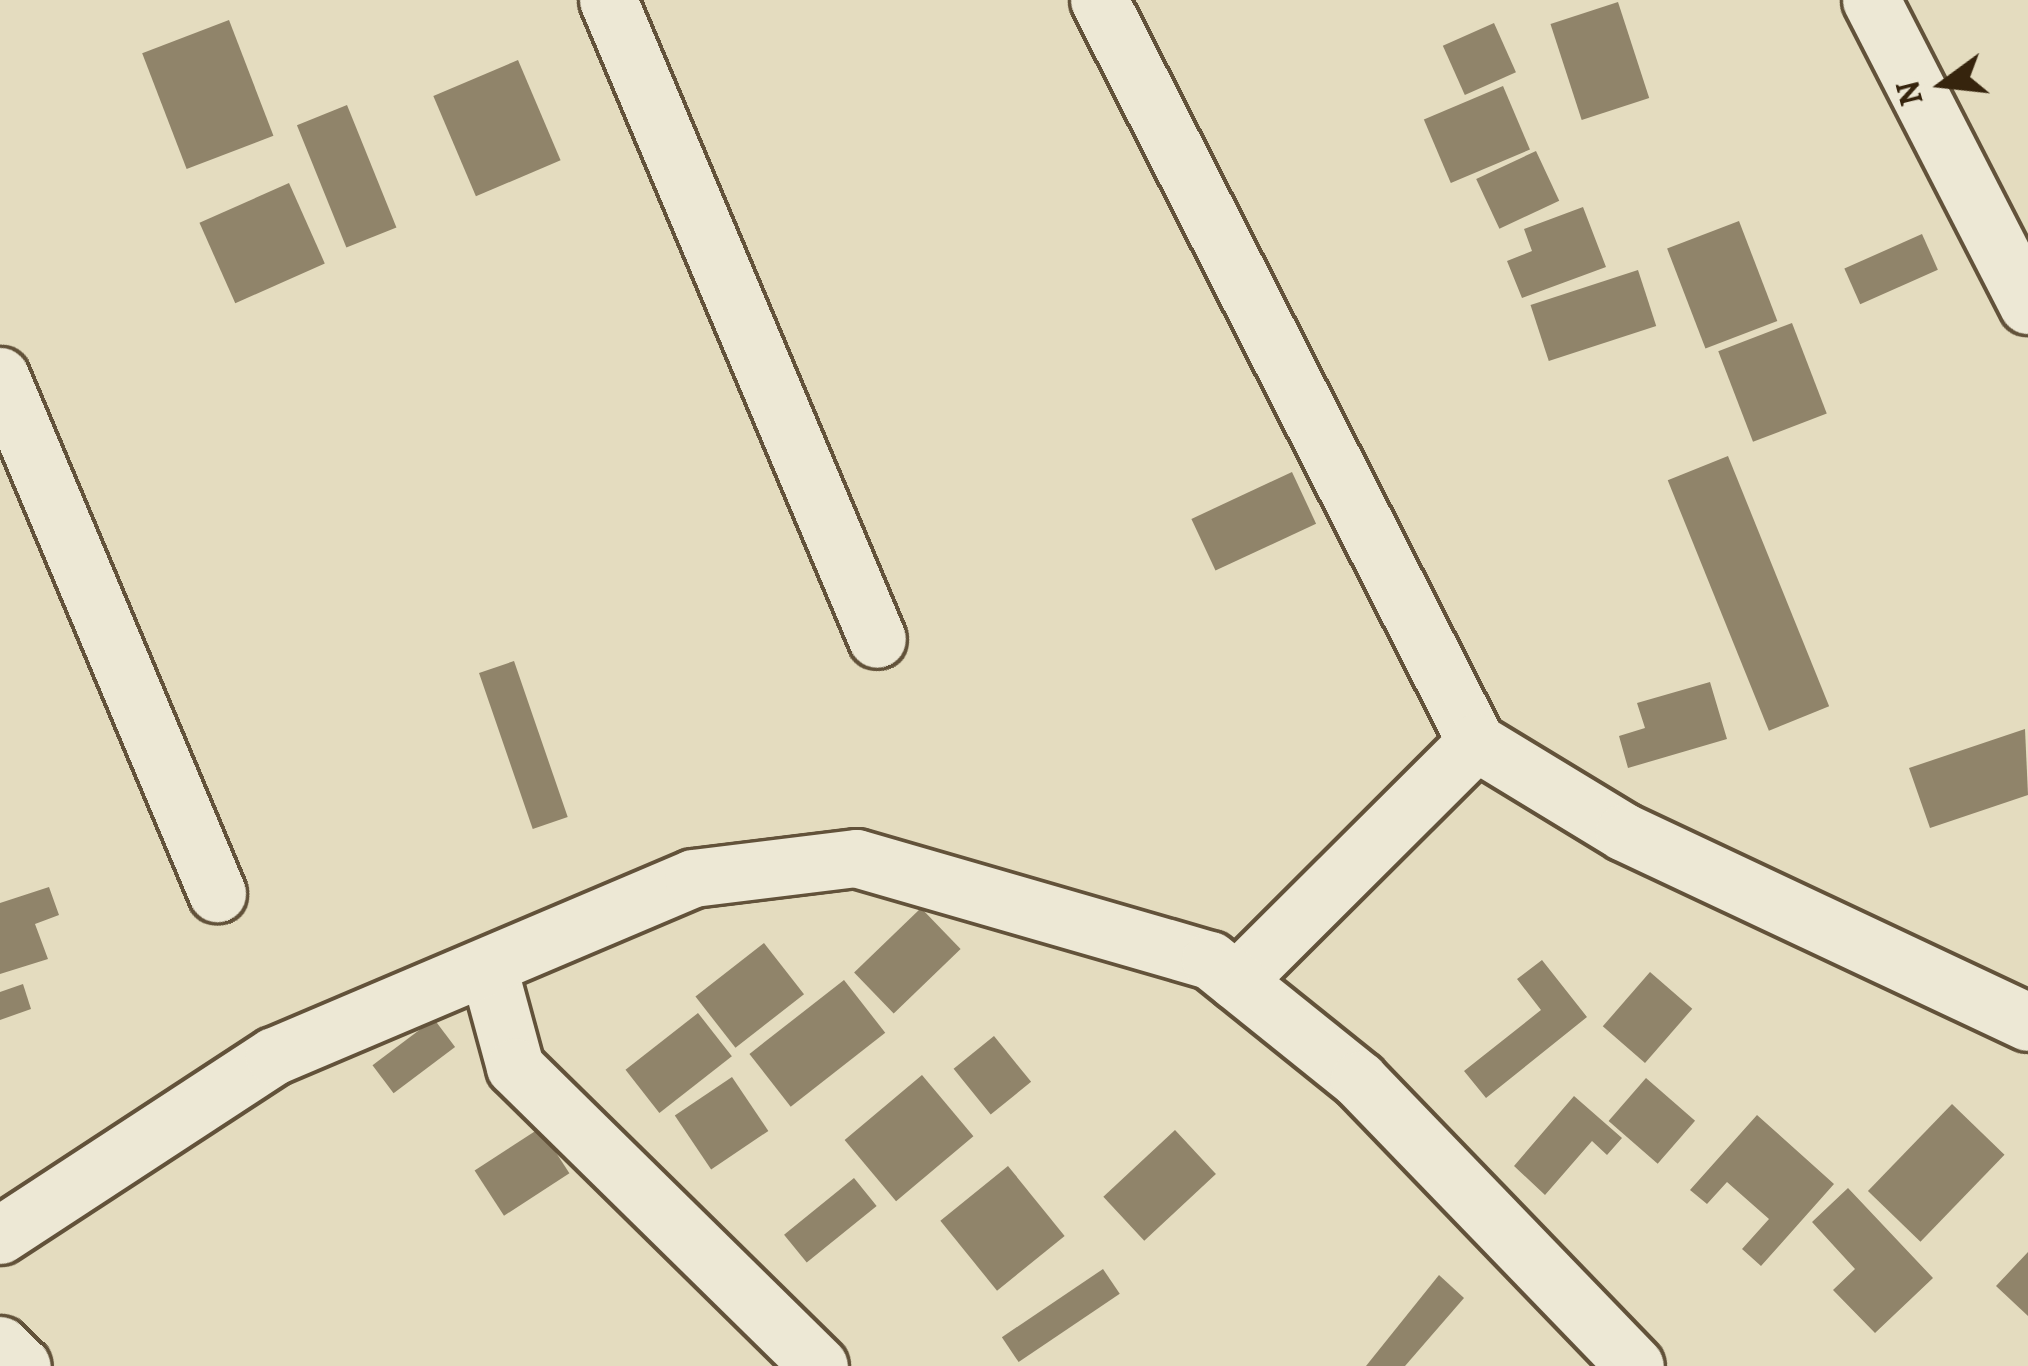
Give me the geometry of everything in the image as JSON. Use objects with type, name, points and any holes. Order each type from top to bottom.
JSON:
[{"type":"street","points":[[608,0],[877,640]]},
{"type":"street","points":[[1099,0],[1476,742],[1624,832],[2028,1022]]},
{"type":"street","points":[[1871,0],[2028,305]]},
{"type":"street","points":[[0,376],[217,893]]},
{"type":"street","points":[[1236,981],[1476,742]]},
{"type":"street","points":[[0,1234],[274,1056],[489,970],[693,878],[856,858],[1210,960],[1359,1080],[1635,1366]]},
{"type":"street","points":[[489,970],[515,1067],[818,1366]]},
{"type":"street","points":[[0,1345],[22,1366]]},
{"type":"building","points":[[1618,2],[1649,98],[1582,120],[1550,24]]},
{"type":"building","points":[[229,20],[273,136],[187,169],[142,53]]},
{"type":"building","points":[[1494,23],[1516,72],[1465,95],[1443,46]]},
{"type":"building","points":[[518,60],[561,160],[476,196],[433,96]]},
{"type":"building","points":[[1503,86],[1530,150],[1451,183],[1424,120]]},
{"type":"building","points":[[347,105],[396,227],[346,248],[297,125]]},
{"type":"building","points":[[1536,151],[1559,201],[1499,229],[1476,179]]},
{"type":"building","points":[[289,183],[325,263],[235,303],[199,223]]},
{"type":"building","points":[[1583,207],[1606,267],[1522,298],[1507,261],[1532,251],[1524,229]]},
{"type":"building","points":[[1739,221],[1777,321],[1705,348],[1667,249]]},
{"type":"building","points":[[1922,234],[1938,270],[1860,304],[1844,269]]},
{"type":"building","points":[[1638,270],[1656,326],[1549,361],[1531,305]]},
{"type":"building","points":[[1792,323],[1827,414],[1753,442],[1718,351]]},
{"type":"building","points":[[1728,456],[1829,706],[1769,731],[1668,480]]},
{"type":"building","points":[[1292,472],[1316,524],[1215,571],[1191,519]]},
{"type":"building","points":[[514,661],[568,817],[533,829],[479,673]]},
{"type":"building","points":[[1710,682],[1727,739],[1628,768],[1619,736],[1645,728],[1637,703]]},
{"type":"building","points":[[2025,729],[2028,795],[1930,828],[1909,768]]},
{"type":"building","points":[[49,887],[59,915],[35,924],[48,959],[0,974],[0,903]]},
{"type":"building","points":[[921,908],[961,949],[894,1014],[854,973]]},
{"type":"building","points":[[764,943],[804,994],[735,1048],[695,997]]},
{"type":"building","points":[[1542,960],[1587,1017],[1486,1098],[1464,1071],[1541,1010],[1517,979]]},
{"type":"building","points":[[1650,972],[1692,1009],[1645,1063],[1603,1026]]},
{"type":"building","points":[[844,980],[885,1033],[791,1107],[749,1054]]},
{"type":"building","points":[[23,984],[31,1009],[0,1020],[0,992]]},
{"type":"building","points":[[698,1013],[732,1056],[659,1113],[626,1070]]},
{"type":"building","points":[[434,1019],[455,1047],[394,1093],[373,1065]]},
{"type":"building","points":[[994,1036],[1031,1082],[991,1115],[954,1069]]},
{"type":"building","points":[[922,1075],[973,1136],[896,1201],[845,1140]]},
{"type":"building","points":[[732,1077],[768,1131],[711,1169],[675,1116]]},
{"type":"building","points":[[1646,1078],[1695,1121],[1658,1164],[1609,1121]]},
{"type":"building","points":[[1574,1096],[1622,1138],[1607,1155],[1592,1141],[1545,1195],[1514,1166]]},
{"type":"building","points":[[1952,1104],[2005,1155],[1920,1242],[1868,1191]]},
{"type":"building","points":[[1757,1115],[1834,1184],[1761,1266],[1742,1249],[1769,1219],[1727,1182],[1707,1204],[1690,1190]]},
{"type":"building","points":[[540,1128],[569,1173],[504,1216],[475,1170]]},
{"type":"building","points":[[1175,1130],[1216,1174],[1144,1241],[1103,1197]]},
{"type":"building","points":[[1008,1166],[1065,1236],[997,1291],[940,1221]]},
{"type":"building","points":[[854,1178],[877,1206],[807,1263],[784,1235]]},
{"type":"building","points":[[1848,1188],[1933,1278],[1875,1333],[1833,1290],[1855,1269],[1812,1222]]},
{"type":"building","points":[[2028,1252],[2028,1316],[1996,1286]]},
{"type":"building","points":[[1103,1269],[1120,1294],[1019,1362],[1002,1337]]},
{"type":"building","points":[[1439,1275],[1464,1298],[1405,1366],[1366,1366]]}]
